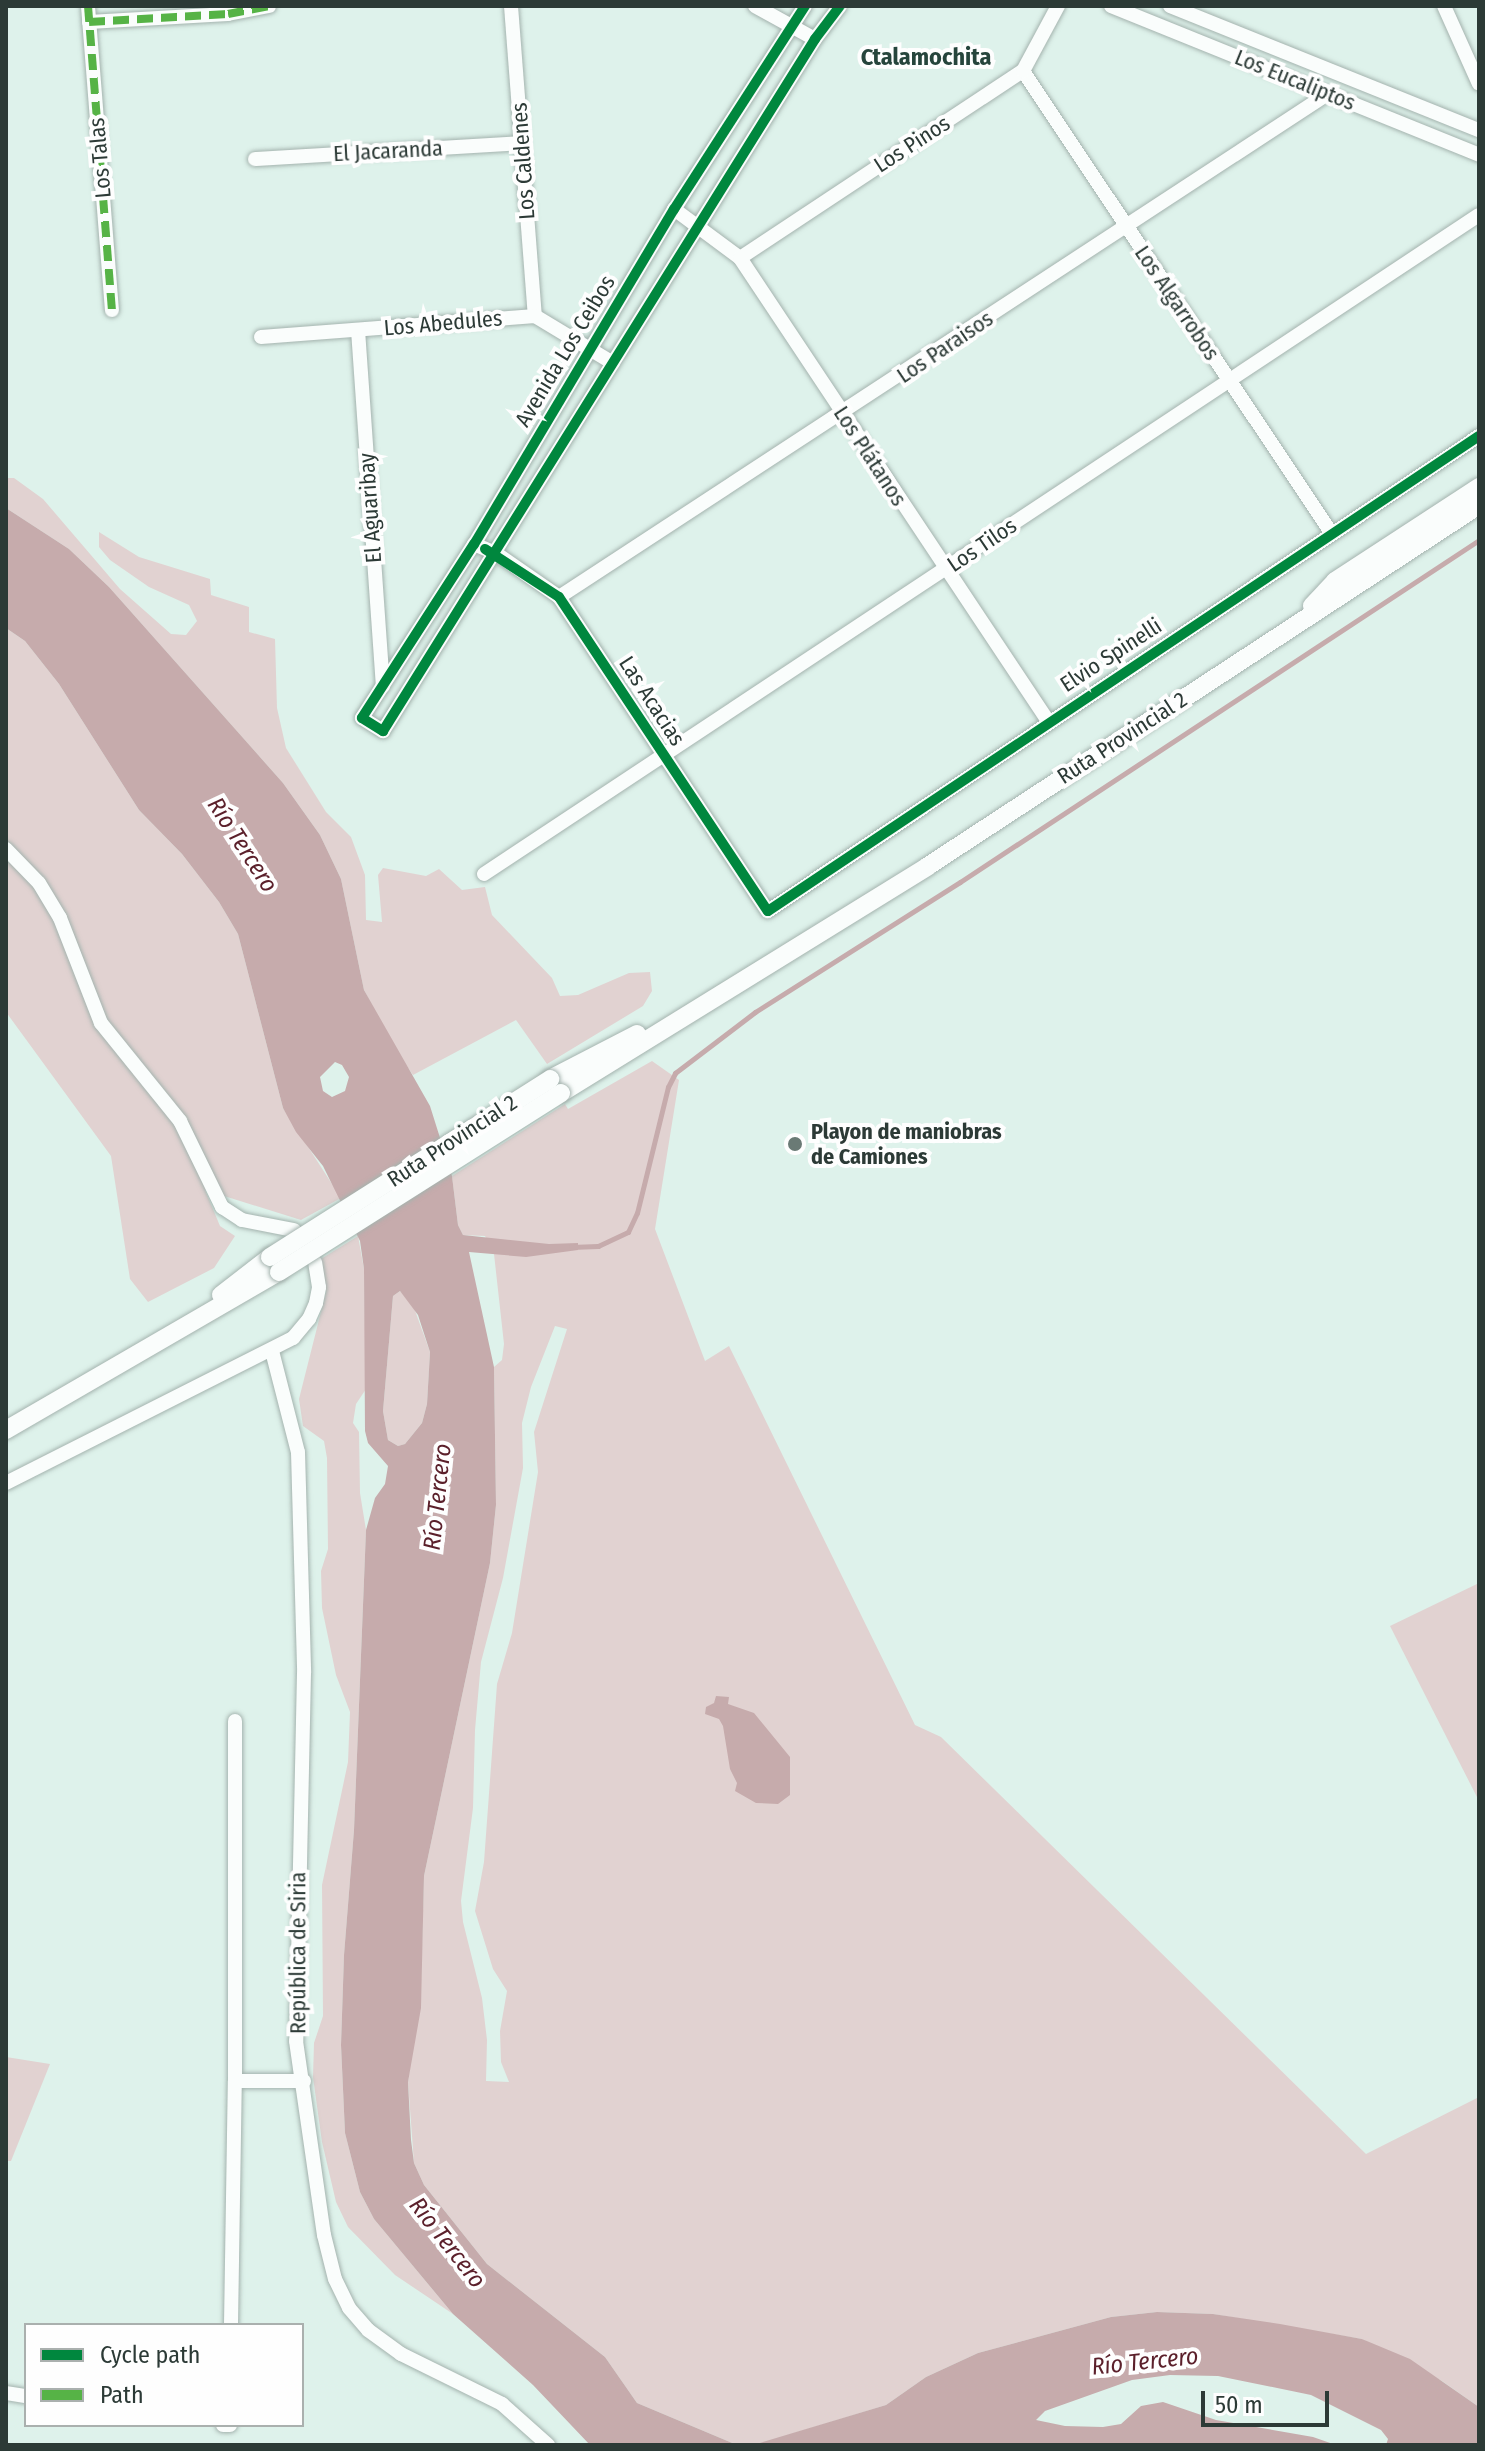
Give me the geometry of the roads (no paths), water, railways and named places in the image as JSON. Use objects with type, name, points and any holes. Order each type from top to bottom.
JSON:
[{"type":"main road","points":[[1294,626],[1335,581],[1479,487]]},
{"type":"main road","name":"Ruta Provincial 2","points":[[6,1430],[158,1342],[555,1086],[764,968],[928,866],[1479,505]]},
{"type":"street","name":"Los Talas","points":[[88,6],[112,310]]},
{"type":"street","points":[[89,22],[228,14],[269,6]]},
{"type":"street","name":"Los Caldenes","points":[[511,6],[535,316]]},
{"type":"street","points":[[755,6],[815,39]]},
{"type":"street","name":"Avenida Los Ceibos","points":[[497,554],[383,731],[362,718],[474,544],[674,209],[805,6]]},
{"type":"street","points":[[497,554],[815,39],[840,6]]},
{"type":"street","name":"Los Pinos","points":[[740,258],[1023,71],[1058,6]]},
{"type":"street","name":"Los Eucaliptos","points":[[1114,6],[1479,155]]},
{"type":"street","name":"Los Eucaliptos","points":[[1170,6],[1479,130]]},
{"type":"street","points":[[1444,6],[1479,84]]},
{"type":"street","name":"Los Algarrobos","points":[[1023,71],[1332,534]]},
{"type":"street","name":"Los Paraisos","points":[[559,597],[843,414],[1329,93]]},
{"type":"street","name":"El Jacaranda","points":[[255,159],[521,143]]},
{"type":"street","name":"Los Plátanos","points":[[674,209],[740,258],[1048,721]]},
{"type":"street","name":"Los Tilos","points":[[484,874],[1479,215]]},
{"type":"street","points":[[535,316],[613,363]]},
{"type":"street","name":"Los Abedules","points":[[261,337],[535,316]]},
{"type":"street","name":"El Aguaribay","points":[[358,330],[383,686]]},
{"type":"street","name":"Elvio Spinelli","points":[[768,911],[1048,721],[1479,436]]},
{"type":"street","name":"Las Acacias","points":[[474,544],[497,554],[559,597],[768,911]]},
{"type":"street","points":[[6,849],[39,883],[53,906],[101,1023],[180,1121],[222,1207],[242,1220],[294,1230]]},
{"type":"street","points":[[6,1483],[293,1338],[309,1319],[319,1287],[315,1262]]},
{"type":"street","name":"República de Siria","points":[[272,1351],[298,1452],[304,1673],[296,2041],[324,2235],[335,2279],[349,2308],[368,2330],[401,2354],[502,2404],[548,2445]]},
{"type":"street","points":[[231,2323],[235,1721]]},
{"type":"street","points":[[235,2081],[304,2081]]},
{"type":"water","name":"Río Tercero","points":[[6,508],[69,549],[109,587],[283,783],[320,835],[341,879],[364,990],[430,1106],[452,1176],[458,1225],[463,1235],[549,1244],[578,1243],[578,1250],[526,1257],[469,1252],[494,1367],[496,1505],[490,1563],[424,1876],[421,2008],[408,2082],[414,2163],[424,2185],[487,2264],[605,2357],[637,2403],[737,2445],[590,2445],[533,2385],[453,2314],[374,2219],[360,2192],[345,2133],[341,2045],[344,1955],[354,1830],[366,1530],[375,1498],[385,1484],[388,1466],[368,1443],[365,1431],[364,1269],[360,1241],[323,1166],[296,1132],[283,1108],[238,934],[219,902],[182,854],[139,810],[59,684],[25,641],[6,628]],"holes":[[[335,1062],[342,1065],[349,1077],[345,1091],[332,1097],[323,1091],[320,1077]],[[400,1291],[418,1315],[430,1352],[427,1404],[422,1423],[405,1444],[398,1446],[388,1440],[383,1411],[393,1296]]]},
{"type":"water","points":[[716,1696],[729,1697],[728,1704],[754,1713],[790,1757],[790,1795],[778,1804],[756,1803],[735,1791],[737,1783],[730,1769],[723,1726],[719,1719],[705,1714],[706,1707],[714,1703]]},
{"type":"water","name":"Río Tercero","points":[[1157,2312],[1213,2314],[1362,2339],[1410,2359],[1479,2407],[1479,2445],[1386,2445],[1388,2439],[1381,2430],[1311,2395],[1218,2376],[1170,2375],[1132,2380],[1045,2411],[1036,2420],[1065,2426],[1103,2427],[1121,2424],[1141,2406],[1163,2402],[1216,2420],[1313,2437],[1336,2445],[753,2445],[886,2405],[926,2377],[978,2353],[1111,2317]]},
{"type":"waterway","points":[[675,1073],[755,1012],[960,882],[1479,540]]},
{"type":"waterway","points":[[571,1247],[598,1246],[628,1232],[637,1213],[668,1087],[675,1073]]},
{"type":"place","name":"Playon de maniobras de Camiones","points":[[795,1144]]},
{"type":"district","name":"Ctalamochita","points":[[926,58]]}]
